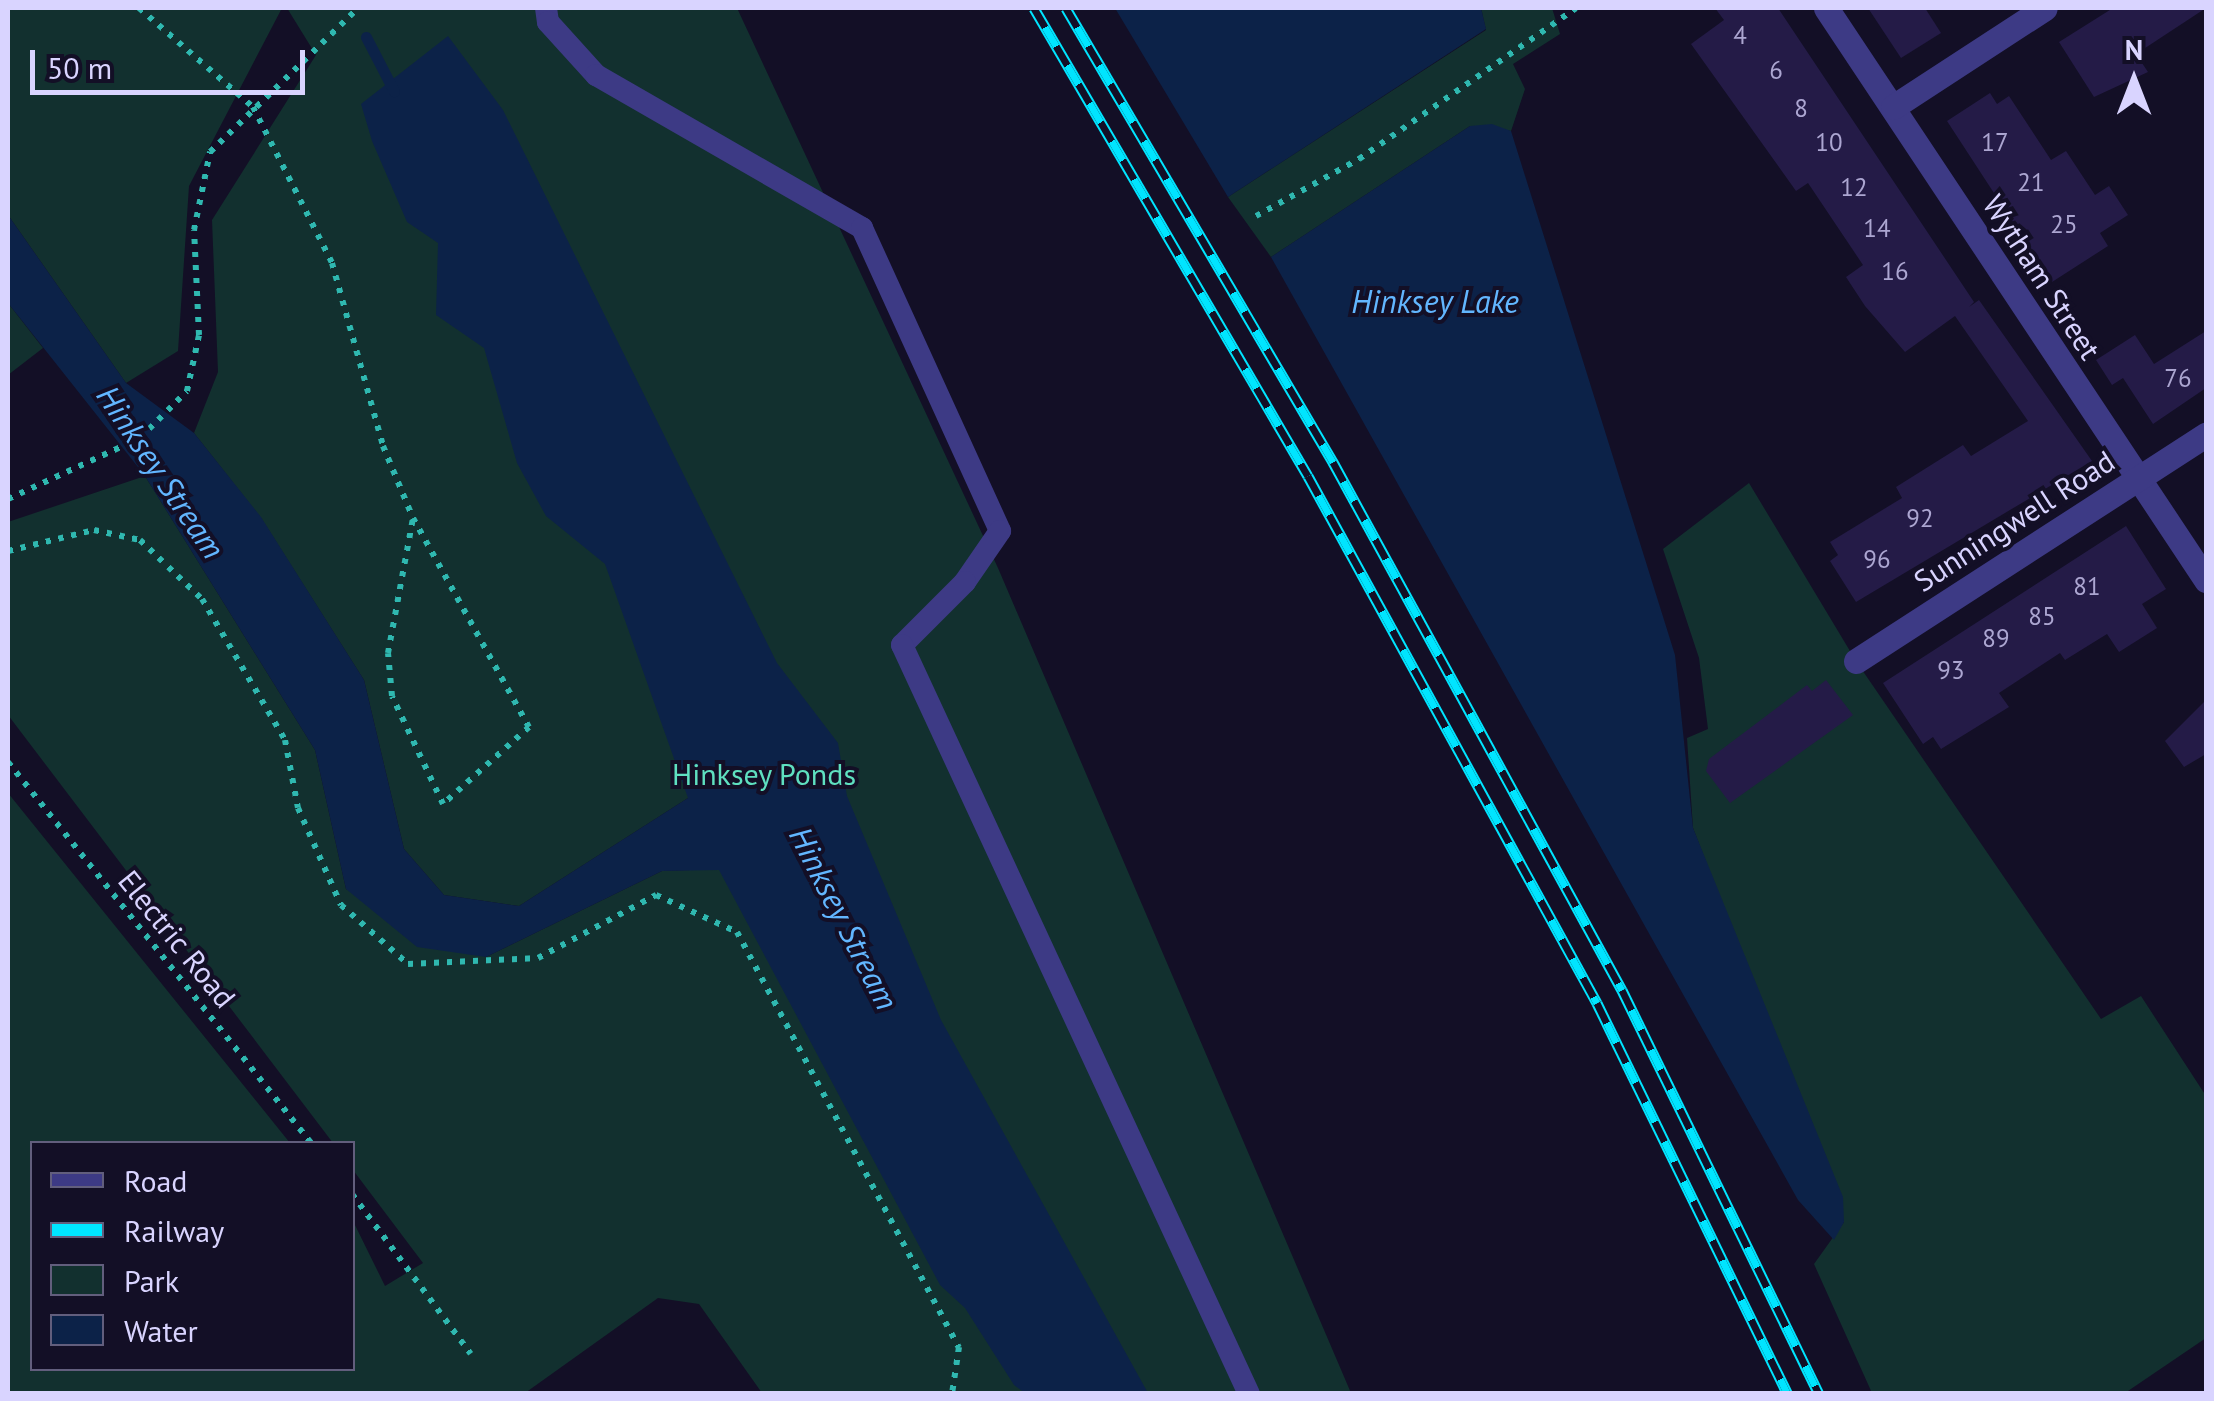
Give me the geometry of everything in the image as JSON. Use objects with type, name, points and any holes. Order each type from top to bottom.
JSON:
[{"type":"street","name":"Wytham Street","points":[[1826,8],[2206,580]]},
{"type":"street","points":[[1893,106],[2044,8]]},
{"type":"street","name":"Sunningwell Road","points":[[1856,662],[2206,435]]},
{"type":"lane","points":[[546,8],[548,22],[596,76],[862,228],[1000,531],[966,582],[902,646],[1249,1394]]},
{"type":"path","points":[[139,8],[253,107],[332,263],[382,446],[413,518],[528,727],[443,804],[392,696],[388,654],[413,518]]},
{"type":"path","points":[[8,500],[104,459],[165,421],[194,370],[194,230],[210,152],[313,44],[358,8]]},
{"type":"path","points":[[1256,216],[1358,159],[1576,8]]},
{"type":"path","points":[[8,551],[94,530],[140,540],[202,599],[285,740],[298,808],[341,905],[408,964],[538,958],[656,895],[736,932],[958,1346],[952,1394]]},
{"type":"path","name":"Electric Road","points":[[8,762],[310,1141]]},
{"type":"path","points":[[355,1198],[471,1354]]},
{"type":"green space","points":[[8,8],[282,8],[189,186],[178,351],[126,383],[8,215]]},
{"type":"green space","points":[[287,8],[737,8],[998,568],[1351,1393],[762,1393],[699,1304],[658,1298],[525,1393],[8,1393],[8,793],[288,1141],[30,1141],[30,1371],[355,1371],[355,1225],[385,1286],[423,1263],[355,1173],[355,1141],[331,1141],[8,715],[8,522],[145,476],[315,750],[346,889],[486,957],[662,871],[719,869],[688,798],[519,906],[444,895],[404,849],[364,680],[261,518],[194,433],[218,372],[212,220],[316,55]]},
{"type":"green space","points":[[1481,8],[1552,8],[1560,34],[1513,64],[1525,89],[1511,131],[1470,126],[1271,257],[1228,197],[1486,30]]},
{"type":"green space","points":[[8,303],[43,348],[8,375]]},
{"type":"green space","points":[[1749,483],[1856,661],[2101,1019],[2141,996],[2206,1096],[2206,1338],[2125,1393],[1872,1393],[1814,1264],[1844,1222],[1693,828],[1687,738],[1708,729],[1699,658],[1663,549]]},
{"type":"water","points":[[1115,8],[1481,8],[1486,29],[1228,197]]},
{"type":"water","name":"Hinksey Ponds","points":[[448,36],[503,110],[777,663],[838,743],[847,796],[941,1020],[1148,1393],[1025,1393],[1014,1385],[965,1308],[940,1285],[719,870],[662,871],[486,957],[417,947],[346,889],[315,750],[145,476],[8,303],[8,215],[126,383],[194,433],[261,517],[364,680],[404,849],[444,895],[519,906],[688,798],[605,564],[546,516],[517,463],[484,348],[436,315],[438,243],[407,222],[372,141],[361,104]]},
{"type":"water","name":"Hinksey Lake","points":[[1492,124],[1511,131],[1675,655],[1693,828],[1843,1197],[1844,1222],[1834,1240],[1798,1200],[1271,257],[1470,126]]},
{"type":"building","points":[[1715,8],[1778,8],[1974,302],[1969,307],[1979,300],[2092,461],[1856,602],[1830,561],[1838,555],[1830,542],[1902,498],[1896,487],[1963,445],[1971,456],[2028,421],[1955,316],[1905,352],[1865,306],[1846,277],[1863,265],[1808,183],[1796,191],[1691,44],[1724,20]]},
{"type":"building","points":[[1868,8],[1925,8],[1941,33],[1901,58]]},
{"type":"building","points":[[2113,8],[2206,8],[2136,54],[2148,72],[2094,97],[2059,42]]},
{"type":"building","points":[[1990,93],[1997,104],[2009,96],[2051,160],[2066,151],[2095,195],[2109,186],[2128,215],[2100,233],[2108,246],[2052,282],[1947,121]]},
{"type":"building","points":[[2206,331],[2206,388],[2153,424],[2123,378],[2112,385],[2096,360],[2135,335],[2154,364]]},
{"type":"building","points":[[2126,526],[2166,589],[2142,604],[2157,628],[2119,652],[2107,634],[2065,660],[2060,653],[1999,693],[2009,707],[1941,749],[1933,737],[1923,744],[1883,683]]},
{"type":"building","points":[[1826,680],[1853,715],[1730,803],[1706,771],[1709,759],[1807,685],[1812,691]]},
{"type":"building","points":[[2206,700],[2206,754],[2184,767],[2165,741]]},
{"type":"waterway","points":[[366,37],[394,91]]},
{"type":"railway","points":[[1034,8],[1308,476],[1597,1003],[1788,1394]]},
{"type":"railway","points":[[1066,8],[1333,462],[1622,990],[1819,1394]]},
{"type":"water label","name":"Hinksey Stream","points":[[161,472]]},
{"type":"water label","name":"Hinksey Stream","points":[[844,918]]}]
